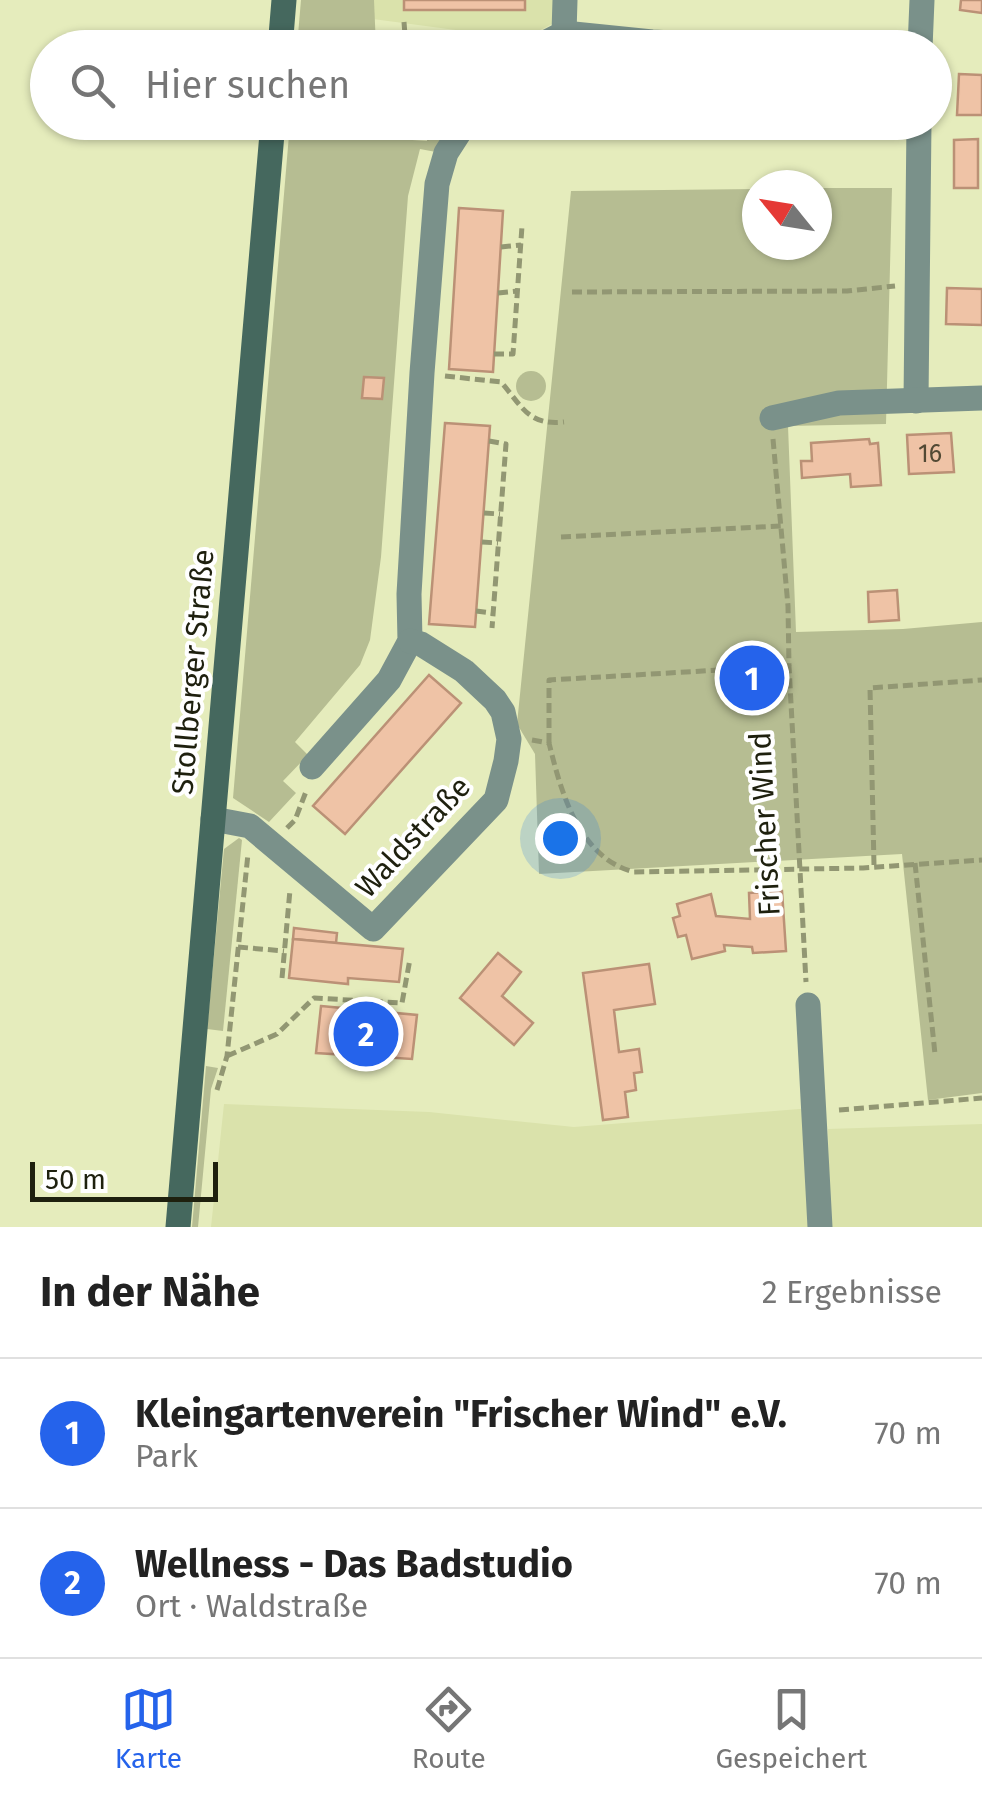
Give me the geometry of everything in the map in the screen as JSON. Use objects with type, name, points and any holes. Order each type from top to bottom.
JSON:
[{"type":"main road","points":[[282,30],[284,0]]},
{"type":"main road","name":"Stollberger Straße","points":[[178,1227],[271,140]]},
{"type":"street","points":[[564,30],[565,0]]},
{"type":"street","points":[[921,30],[922,0]]},
{"type":"street","points":[[315,764],[389,680],[410,642],[409,594],[437,184],[446,153],[454,140]]},
{"type":"street","points":[[916,401],[919,140]]},
{"type":"street","points":[[772,418],[839,403],[982,398]]},
{"type":"street","points":[[410,642],[421,644],[464,670],[495,700],[503,712],[508,739]]},
{"type":"street","name":"Waldstraße","points":[[213,818],[250,826],[373,929],[496,800],[508,739]]},
{"type":"street","points":[[808,1005],[820,1227]]},
{"type":"path","points":[[404,22],[405,30]]},
{"type":"path","points":[[494,354],[513,354],[522,226]]},
{"type":"path","points":[[501,247],[521,245]]},
{"type":"path","points":[[572,292],[846,291],[918,284]]},
{"type":"path","points":[[498,293],[518,291]]},
{"type":"path","points":[[422,374],[501,382],[530,418],[550,424],[564,422]]},
{"type":"path","name":"Frischer Wind","points":[[772,418],[788,606],[808,1005]]},
{"type":"path","points":[[489,442],[506,444],[492,628]]},
{"type":"path","points":[[484,513],[500,514]]},
{"type":"path","points":[[561,537],[781,526]]},
{"type":"path","points":[[482,542],[498,543]]},
{"type":"path","points":[[476,611],[493,614]]},
{"type":"path","points":[[789,666],[549,680],[550,742],[571,812],[582,834],[614,867],[634,872],[982,860]]},
{"type":"path","points":[[874,865],[870,688],[982,680]]},
{"type":"path","points":[[508,739],[550,742]]},
{"type":"path","points":[[214,1099],[228,1056],[248,852],[273,846],[294,820],[315,764]]},
{"type":"path","points":[[273,846],[286,956],[282,978]]},
{"type":"path","points":[[915,863],[936,1054]]},
{"type":"path","points":[[238,947],[286,956]]},
{"type":"path","points":[[228,1056],[277,1034],[314,998],[402,1003],[410,959]]},
{"type":"path","points":[[816,1112],[982,1098]]},
{"type":"shaded area","points":[[301,0],[374,0],[375,30],[298,30]]},
{"type":"shaded area","points":[[374,0],[554,0],[552,24],[540,30],[456,30],[373,19]]},
{"type":"shaded area","points":[[289,140],[445,140],[436,152],[420,149],[408,196],[381,557],[370,640],[360,665],[295,742],[308,755],[283,781],[296,793],[269,822],[233,798]]},
{"type":"shaded area","points":[[832,188],[892,188],[886,424],[788,426],[796,632],[982,622],[982,1093],[928,1100],[902,854],[539,874],[535,754],[517,724],[571,191],[742,189],[742,260],[832,260]]},
{"type":"shaded area","points":[[531,371],[542,375],[546,386],[542,397],[531,401],[520,397],[516,386],[520,375]]},
{"type":"shaded area","points":[[239,838],[242,840],[223,1031],[207,1029],[224,849]]},
{"type":"shaded area","points":[[206,1066],[218,1068],[211,1089],[198,1227],[192,1227]]},
{"type":"shaded area","points":[[224,1104],[429,1112],[574,1127],[812,1108],[822,1227],[211,1227]]},
{"type":"shaded area","points":[[982,1124],[982,1227],[830,1227],[828,1129]]},
{"type":"building","points":[[404,0],[525,0],[525,10],[404,10]]},
{"type":"building","points":[[961,0],[982,0],[982,13],[960,10]]},
{"type":"building","points":[[959,74],[982,75],[982,115],[957,115]]},
{"type":"building","points":[[978,139],[978,188],[954,188],[954,140]]},
{"type":"building","points":[[459,208],[503,211],[493,372],[449,369]]},
{"type":"building","points":[[947,288],[982,289],[982,325],[946,324]]},
{"type":"building","points":[[364,377],[384,378],[382,399],[362,398]]},
{"type":"building","points":[[445,423],[490,426],[475,627],[429,624]]},
{"type":"building","points":[[951,433],[954,472],[909,474],[907,435]]},
{"type":"building","points":[[869,439],[870,444],[878,443],[881,485],[851,487],[850,474],[802,478],[801,461],[812,461],[811,443]]},
{"type":"building","points":[[897,590],[899,620],[869,622],[868,592]]},
{"type":"building","points":[[429,675],[461,703],[345,834],[313,806]]},
{"type":"building","points":[[782,891],[786,951],[753,953],[752,947],[724,945],[725,951],[692,959],[686,935],[678,937],[673,918],[680,916],[677,904],[711,894],[716,916],[750,919],[749,893]]},
{"type":"building","points":[[294,928],[337,933],[336,943],[293,939]]},
{"type":"building","points":[[293,939],[403,949],[399,982],[348,978],[348,984],[289,978]]},
{"type":"building","points":[[498,953],[521,972],[502,996],[533,1023],[514,1045],[460,998]]},
{"type":"building","points":[[649,964],[655,1004],[614,1010],[619,1052],[639,1049],[642,1072],[634,1073],[636,1090],[625,1092],[628,1117],[603,1120],[583,973]]},
{"type":"building","points":[[321,1006],[417,1015],[412,1059],[316,1053]]},
{"type":"place","name":"Kleingartenverein \"Frischer Wind\" e.V.","points":[[752,678]]},
{"type":"place","name":"Wellness - Das Badstudio","points":[[366,1034]]}]
